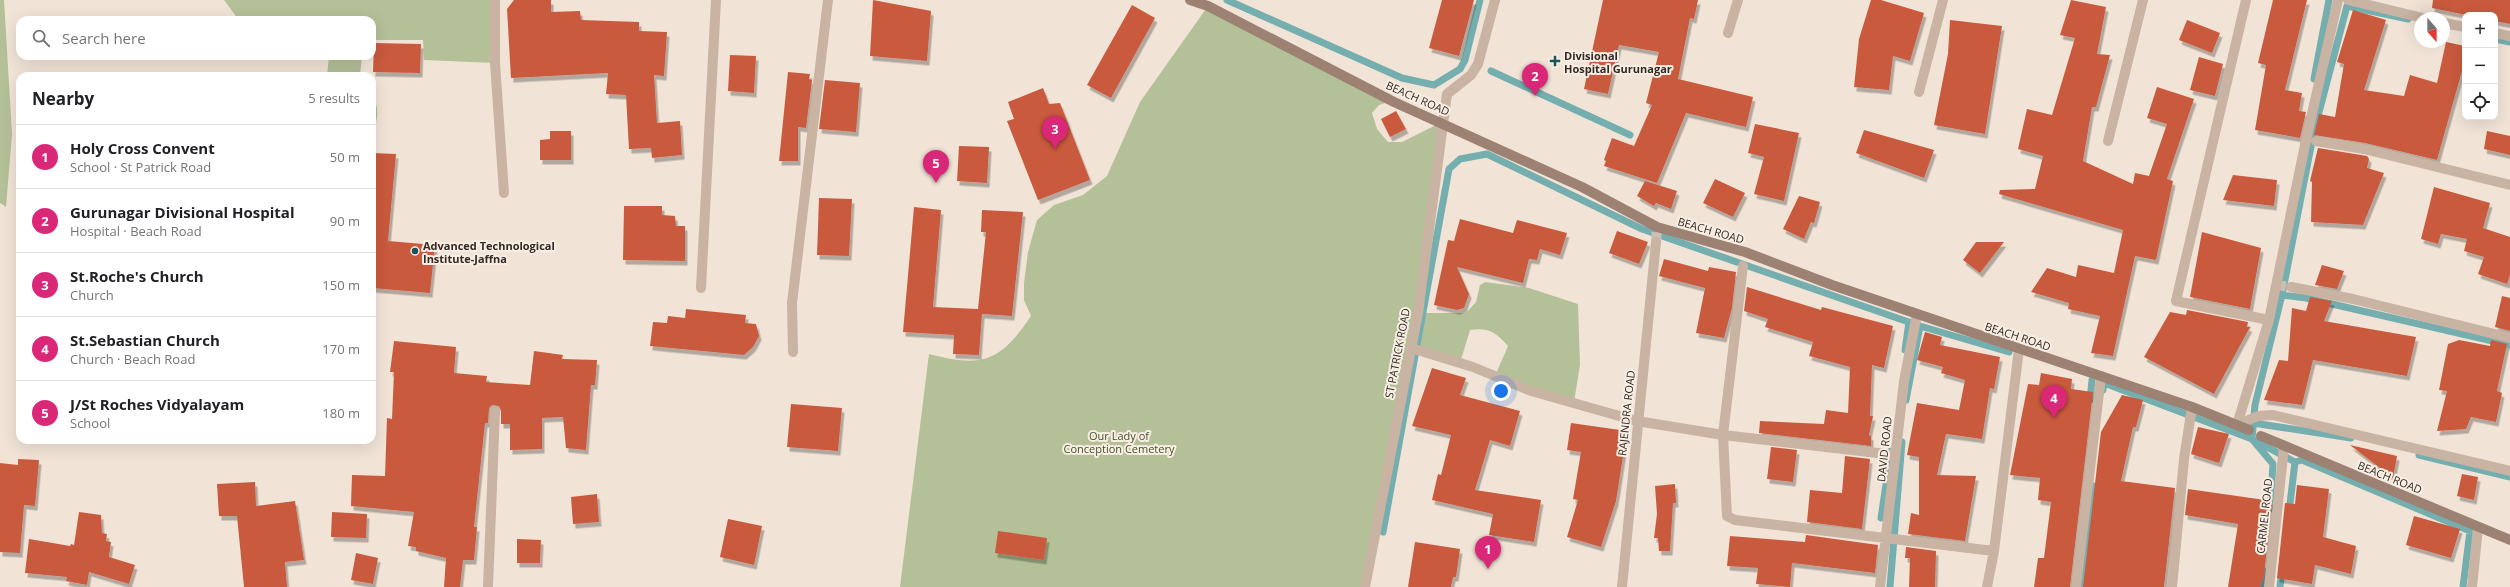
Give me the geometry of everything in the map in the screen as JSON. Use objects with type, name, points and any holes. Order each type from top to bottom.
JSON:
[{"type":"main road","name":"BEACH ROAD","points":[[1190,0],[1208,3],[1394,102],[1442,122],[1582,187],[1657,227],[1745,252],[1832,285],[2192,407],[2248,430]]},
{"type":"main road","name":"BEACH ROAD","points":[[2261,436],[2284,447],[2510,540]]},
{"type":"street","points":[[495,0],[495,63],[504,193]]},
{"type":"street","points":[[701,288],[716,0]]},
{"type":"street","points":[[793,352],[792,303],[828,0]]},
{"type":"street","name":"ST PATRICK ROAD","points":[[1365,587],[1411,348],[1426,256],[1442,122],[1447,94],[1471,75],[1478,64],[1495,0]]},
{"type":"street","points":[[1728,33],[1738,0]]},
{"type":"street","points":[[1919,92],[1943,0]]},
{"type":"street","points":[[2108,141],[2143,0]]},
{"type":"street","points":[[2246,0],[2176,301],[2269,320]]},
{"type":"street","points":[[2237,425],[2269,320],[2306,140],[2338,0]]},
{"type":"street","points":[[2348,0],[2414,16]]},
{"type":"street","points":[[2450,23],[2462,26]]},
{"type":"street","points":[[2498,34],[2510,36]]},
{"type":"street","points":[[2316,141],[2364,149],[2510,185]]},
{"type":"street","name":"RAJENDRA ROAD","points":[[1622,587],[1637,421],[1656,242]]},
{"type":"street","points":[[1744,266],[1723,435],[1726,516],[1735,520],[1994,551]]},
{"type":"street","points":[[2291,287],[2353,299],[2510,338]]},
{"type":"street","name":"DAVID ROAD","points":[[1880,587],[1904,381],[1917,314]]},
{"type":"street","points":[[1411,348],[1473,367],[1530,391],[1637,421],[1723,435],[1895,455]]},
{"type":"street","points":[[1987,587],[1994,551],[2019,349]]},
{"type":"street","points":[[2076,587],[2101,376]]},
{"type":"street","points":[[2172,587],[2184,459],[2192,407]]},
{"type":"street","points":[[488,587],[494,411]]},
{"type":"street","points":[[2237,425],[2258,416],[2273,415],[2510,471]]},
{"type":"street","name":"CARMEL ROAD","points":[[2269,587],[2284,447]]},
{"type":"street","points":[[2472,587],[2478,526]]},
{"type":"green space","points":[[0,0],[4,0],[12,134],[6,207],[0,203]]},
{"type":"green space","points":[[224,0],[495,0],[495,63],[424,60],[423,40],[376,40],[376,16],[236,16]]},
{"type":"green space","name":"Our Lady of Conception Cemetery","points":[[1208,6],[1392,101],[1379,105],[1372,113],[1377,129],[1388,142],[1402,142],[1442,122],[1418,313],[1466,313],[1476,302],[1480,285],[1485,282],[1529,288],[1578,304],[1580,365],[1574,402],[1495,376],[1508,346],[1500,337],[1487,330],[1470,330],[1460,363],[1411,348],[1365,587],[900,587],[929,354],[963,360],[989,358],[1010,343],[1020,331],[1031,316],[1024,300],[1024,283],[1028,252],[1037,220],[1054,205],[1083,195],[1107,176],[1140,102]]},
{"type":"green space","points":[[329,60],[362,60],[360,72],[327,72]]},
{"type":"green space","points":[[376,106],[377,110],[376,122]]},
{"type":"building","points":[[514,0],[551,0],[551,12],[580,11],[581,20],[639,22],[639,31],[667,32],[664,76],[654,75],[657,123],[680,121],[682,155],[652,158],[651,148],[629,149],[626,95],[606,94],[608,73],[511,78],[507,9]]},
{"type":"building","points":[[873,0],[931,11],[927,61],[870,56]]},
{"type":"building","points":[[1442,0],[1474,0],[1459,56],[1429,48]]},
{"type":"building","points":[[1603,0],[1698,0],[1694,19],[1690,18],[1678,79],[1753,97],[1746,127],[1686,113],[1657,183],[1604,166],[1606,161],[1604,160],[1612,138],[1634,146],[1652,105],[1646,103],[1659,52],[1619,45],[1608,94],[1584,89]]},
{"type":"building","points":[[1871,0],[1881,0],[1924,13],[1910,61],[1893,56],[1889,90],[1854,87],[1859,39]]},
{"type":"building","points":[[2071,0],[2106,7],[2097,54],[2110,55],[2096,107],[2092,107],[2083,161],[2133,184],[2135,173],[2149,176],[2167,124],[2147,118],[2157,87],[2194,99],[2167,179],[2173,181],[2156,260],[2135,256],[2113,356],[2091,353],[2100,316],[2068,309],[2069,303],[2031,292],[2047,268],[2076,277],[2078,265],[2114,273],[2123,230],[1999,194],[2000,190],[2035,189],[2043,156],[2018,149],[2027,109],[2052,115],[2075,38],[2060,35]]},
{"type":"building","points":[[2273,0],[2307,0],[2285,90],[2302,93],[2299,111],[2306,112],[2300,138],[2255,130],[2266,65],[2258,63]]},
{"type":"building","points":[[2433,0],[2510,0],[2510,24],[2498,22],[2498,12],[2462,12],[2462,14],[2432,8]]},
{"type":"building","points":[[1132,5],[1155,18],[1111,98],[1087,85]]},
{"type":"building","points":[[2353,10],[2386,20],[2364,90],[2404,96],[2410,75],[2437,83],[2445,48],[2450,48],[2450,43],[2462,45],[2462,71],[2437,160],[2365,143],[2314,135],[2319,114],[2335,117],[2344,64],[2337,62]]},
{"type":"building","points":[[1950,20],[2002,26],[1985,134],[1934,125],[1948,54]]},
{"type":"building","points":[[2187,20],[2220,33],[2212,53],[2179,40]]},
{"type":"building","points":[[376,43],[421,44],[420,73],[373,72],[373,60],[376,60]]},
{"type":"building","points":[[730,55],[756,56],[754,93],[728,91]]},
{"type":"building","points":[[2199,57],[2223,64],[2215,96],[2190,90]]},
{"type":"building","points":[[788,72],[810,74],[809,79],[812,80],[806,128],[798,127],[798,161],[779,161]]},
{"type":"building","points":[[825,80],[860,83],[856,132],[819,129]]},
{"type":"building","points":[[1043,88],[1049,104],[1060,103],[1090,180],[1038,200],[1007,121],[1014,119],[1008,102]]},
{"type":"building","points":[[1396,111],[1406,129],[1390,137],[1381,119]]},
{"type":"building","points":[[1755,124],[1799,133],[1784,201],[1754,194],[1764,157],[1748,153]]},
{"type":"building","points":[[1864,130],[1934,150],[1924,178],[1856,153]]},
{"type":"building","points":[[550,131],[571,131],[571,160],[540,160],[540,140],[550,139]]},
{"type":"building","points":[[2487,131],[2510,136],[2510,155],[2484,149]]},
{"type":"building","points":[[959,146],[989,147],[987,183],[957,181]]},
{"type":"building","points":[[2318,148],[2367,156],[2369,159],[2367,168],[2384,173],[2363,225],[2311,222],[2312,182],[2310,181]]},
{"type":"building","points":[[376,153],[396,154],[388,241],[435,245],[430,293],[376,288]]},
{"type":"building","points":[[2233,175],[2277,180],[2274,206],[2223,200]]},
{"type":"building","points":[[1715,179],[1745,193],[1733,217],[1703,203]]},
{"type":"building","points":[[1645,181],[1677,191],[1671,209],[1656,203],[1654,206],[1637,196]]},
{"type":"building","points":[[2434,187],[2490,203],[2483,228],[2510,237],[2510,275],[2507,284],[2478,274],[2484,257],[2464,251],[2467,239],[2441,234],[2438,244],[2421,239]]},
{"type":"building","points":[[1799,196],[1820,202],[1814,223],[1811,222],[1804,239],[1783,229]]},
{"type":"building","points":[[819,198],[852,199],[849,256],[817,255]]},
{"type":"building","points":[[624,206],[662,206],[662,215],[675,216],[676,226],[685,226],[685,261],[623,260]]},
{"type":"building","points":[[914,207],[941,210],[933,307],[978,309],[986,232],[981,232],[982,210],[1023,212],[1012,316],[982,314],[979,355],[953,354],[954,335],[903,332]]},
{"type":"building","points":[[1460,219],[1513,233],[1517,220],[1567,233],[1560,255],[1540,249],[1537,260],[1529,259],[1523,283],[1457,267],[1469,294],[1464,308],[1457,310],[1434,305],[1448,240],[1454,241]]},
{"type":"building","points":[[1617,231],[1648,242],[1639,264],[1609,253]]},
{"type":"building","points":[[2202,232],[2261,248],[2250,309],[2190,297]]},
{"type":"building","points":[[1976,242],[2004,242],[1980,273],[1963,260]]},
{"type":"building","points":[[1664,259],[1708,271],[1709,267],[1736,272],[1732,308],[1724,338],[1696,333],[1705,288],[1659,276]]},
{"type":"building","points":[[2322,265],[2344,271],[2337,289],[2315,285]]},
{"type":"building","points":[[1747,287],[1821,310],[1822,307],[1893,326],[1884,368],[1872,365],[1870,416],[1873,416],[1869,435],[1871,436],[1871,446],[1759,433],[1760,421],[1824,424],[1826,410],[1848,413],[1850,367],[1809,356],[1813,342],[1765,327],[1768,319],[1744,311]]},
{"type":"building","points":[[2502,296],[2510,298],[2510,331],[2495,327]]},
{"type":"building","points":[[2310,297],[2332,301],[2324,321],[2416,337],[2407,376],[2313,360],[2302,405],[2264,400],[2279,360],[2288,361],[2292,308],[2306,311]]},
{"type":"building","points":[[686,309],[746,315],[745,323],[756,324],[759,336],[753,347],[744,355],[650,346],[653,322],[667,323],[668,316],[685,318]]},
{"type":"building","points":[[2187,310],[2248,322],[2247,327],[2250,327],[2214,394],[2144,357],[2170,312],[2186,315]]},
{"type":"building","points":[[1925,332],[1942,337],[1940,345],[2000,357],[1994,389],[1990,388],[1982,439],[1946,434],[1937,475],[1976,476],[1965,541],[1908,534],[1911,513],[1919,515],[1919,457],[1907,455],[1917,403],[1959,410],[1965,380],[1941,373],[1943,367],[1917,360]]},
{"type":"building","points":[[2459,340],[2490,346],[2491,340],[2507,344],[2497,391],[2502,393],[2496,422],[2471,417],[2466,429],[2437,431],[2447,391],[2439,390],[2448,344]]},
{"type":"building","points":[[394,341],[456,347],[454,373],[487,376],[486,382],[530,385],[534,351],[563,355],[562,359],[597,360],[595,385],[591,385],[586,450],[566,448],[563,417],[542,418],[542,449],[510,450],[510,424],[501,424],[501,411],[499,406],[492,405],[489,408],[488,423],[485,423],[474,527],[477,527],[474,560],[463,560],[460,587],[444,587],[446,558],[416,551],[416,547],[408,546],[414,512],[351,506],[352,475],[385,476],[387,418],[392,419],[394,372],[390,372]]},
{"type":"building","points":[[1432,368],[1466,378],[1460,395],[1520,411],[1510,446],[1490,440],[1475,490],[1541,500],[1534,542],[1489,535],[1493,514],[1432,500],[1438,474],[1441,475],[1451,435],[1412,426]]},
{"type":"building","points":[[2041,373],[2072,379],[2071,389],[2093,392],[2070,587],[2034,587],[2038,558],[2044,558],[2051,502],[2038,500],[2040,478],[2010,475],[2028,384],[2039,385]]},
{"type":"building","points":[[2122,395],[2143,400],[2136,427],[2133,427],[2121,481],[2175,488],[2164,587],[2083,587],[2101,432]]},
{"type":"building","points":[[791,404],[842,408],[838,451],[787,447]]},
{"type":"building","points":[[1571,423],[1627,431],[1616,501],[1601,547],[1567,537],[1578,500],[1573,499],[1581,452],[1567,450]]},
{"type":"building","points":[[2198,427],[2229,434],[2219,463],[2191,454]]},
{"type":"building","points":[[2350,445],[2397,456],[2393,478]]},
{"type":"building","points":[[1771,447],[1797,450],[1793,482],[1767,479]]},
{"type":"building","points":[[1845,456],[1870,459],[1862,529],[1807,522],[1810,490],[1842,493]]},
{"type":"building","points":[[18,459],[39,460],[35,506],[24,505],[20,553],[0,552],[0,463],[18,465]]},
{"type":"building","points":[[2462,474],[2478,477],[2474,500],[2457,496]]},
{"type":"building","points":[[255,482],[256,506],[295,501],[304,560],[285,562],[287,587],[244,587],[237,516],[219,516],[217,484]]},
{"type":"building","points":[[1675,484],[1676,503],[1673,503],[1670,551],[1659,551],[1658,538],[1654,538],[1657,514],[1655,486]]},
{"type":"building","points":[[2297,485],[2329,489],[2323,537],[2356,546],[2351,574],[2315,565],[2312,584],[2277,578],[2285,503],[2295,504]]},
{"type":"building","points":[[2188,489],[2272,501],[2264,576],[2260,587],[2228,587],[2238,524],[2185,515]]},
{"type":"building","points":[[597,494],[599,522],[573,524],[571,497]]},
{"type":"building","points":[[79,512],[101,515],[102,533],[107,534],[106,541],[111,542],[109,557],[135,565],[129,584],[89,572],[87,585],[66,581],[67,577],[25,573],[29,539],[70,546],[71,544],[74,545]]},
{"type":"building","points":[[332,512],[367,514],[366,538],[331,537]]},
{"type":"building","points":[[2414,516],[2460,529],[2451,558],[2406,545]]},
{"type":"building","points":[[728,519],[762,526],[754,565],[720,557]]},
{"type":"building","points":[[998,531],[1047,538],[1044,560],[995,553]]},
{"type":"building","points":[[1806,535],[1878,545],[1875,573],[1792,563],[1790,587],[1756,584],[1758,568],[1727,566],[1730,536],[1805,542]]},
{"type":"building","points":[[517,539],[541,540],[540,563],[517,563]]},
{"type":"building","points":[[1415,542],[1460,549],[1456,577],[1453,577],[1451,587],[1408,587]]},
{"type":"building","points":[[1906,547],[1936,551],[1935,587],[1909,587],[1910,558],[1905,558]]},
{"type":"building","points":[[356,553],[378,558],[373,584],[351,580]]},
{"type":"waterway","points":[[1227,0],[1402,78],[1434,85],[1460,69],[1465,60],[1480,0]]},
{"type":"waterway","points":[[2314,79],[2329,0]]},
{"type":"waterway","points":[[2408,19],[2347,6],[2314,131],[2282,295],[2255,405],[2252,439],[2295,462],[2302,460],[2470,531],[2463,587]]},
{"type":"waterway","points":[[2498,40],[2510,42]]},
{"type":"waterway","points":[[1491,71],[1630,135]]},
{"type":"waterway","points":[[1383,532],[1449,169],[1460,159],[1487,154],[1642,229],[1920,326]]},
{"type":"waterway","points":[[2282,295],[2306,298],[2510,345]]},
{"type":"waterway","points":[[1905,350],[1909,322]]},
{"type":"waterway","points":[[1906,400],[1920,326],[2009,352]]},
{"type":"waterway","points":[[2090,400],[2092,380]]},
{"type":"waterway","points":[[2103,390],[2104,383],[2252,439],[2273,464],[2270,509]]},
{"type":"waterway","points":[[2253,423],[2351,438]]},
{"type":"waterway","points":[[1890,587],[1902,442]]},
{"type":"waterway","points":[[1881,518],[1891,451]]},
{"type":"waterway","points":[[2419,455],[2510,477]]},
{"type":"waterway","points":[[2289,512],[2295,462]]},
{"type":"waterway","points":[[2082,587],[2093,486]]},
{"type":"waterway","points":[[2280,587],[2282,570]]},
{"type":"waterway","points":[[2261,587],[2263,571]]},
{"type":"tunnel","points":[[1656,242],[1657,227]]},
{"type":"tunnel","points":[[2276,285],[2291,287]]},
{"type":"place","name":"Divisional Hospital Gurunagar","points":[[1555,61]]},
{"type":"place","name":"Gurunagar Divisional Hospital","points":[[1535,96]]},
{"type":"place","name":"St.Roche's Church","points":[[1055,149]]},
{"type":"place","name":"J/St Roches Vidyalayam","points":[[936,183]]},
{"type":"place","name":"Advanced Technological Institute-Jaffna","points":[[415,251]]},
{"type":"place","name":"St.Sebastian Church","points":[[2054,418]]},
{"type":"place","name":"Holy Cross Convent","points":[[1488,569]]}]
